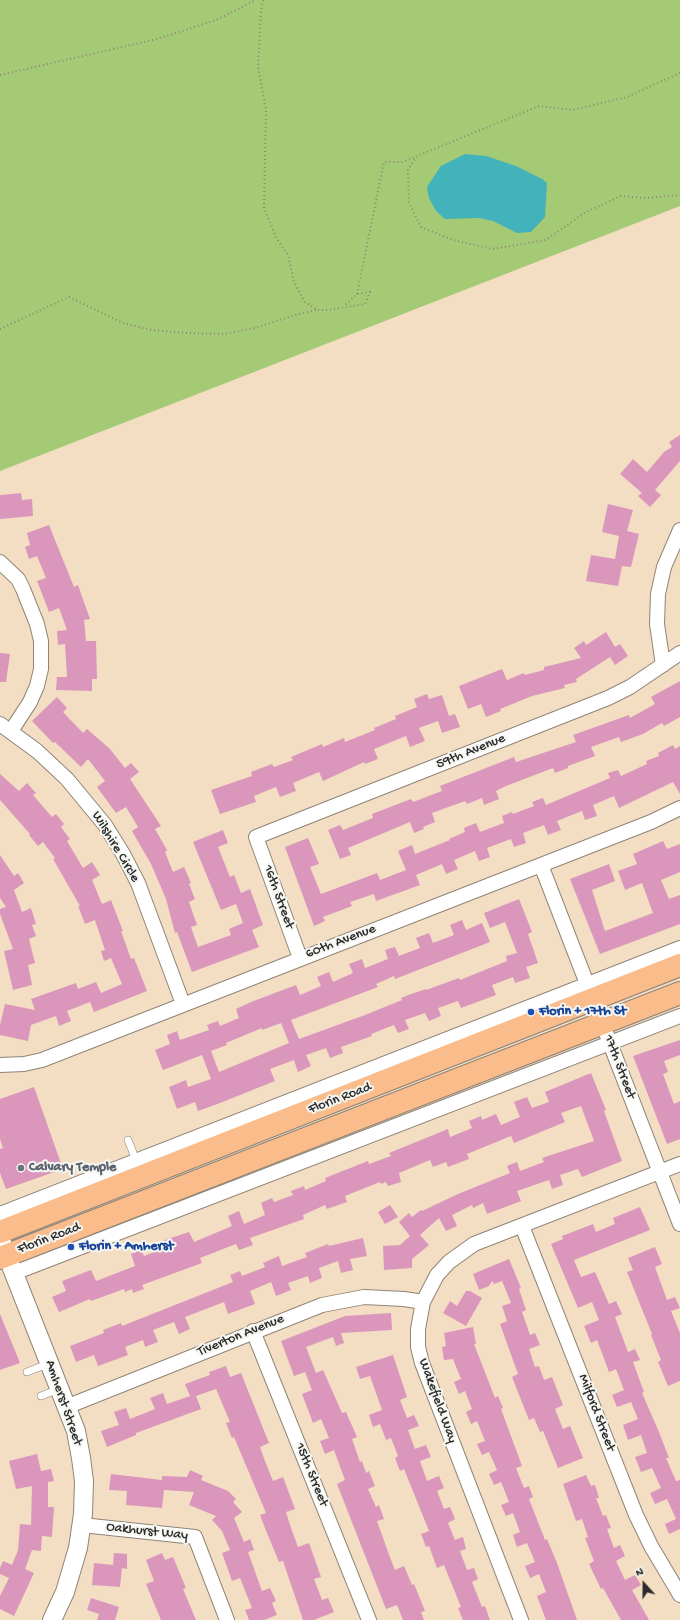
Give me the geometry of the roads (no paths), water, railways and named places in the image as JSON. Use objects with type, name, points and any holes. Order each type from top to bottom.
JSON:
[{"type":"main road","name":"Florin Road","points":[[0,1232],[590,991],[680,965]]},
{"type":"main road","name":"Florin Road","points":[[5,1256],[606,1034],[680,993]]},
{"type":"street","points":[[663,664],[657,624],[658,594],[664,567],[680,530]]},
{"type":"street","points":[[0,562],[18,578],[37,624],[41,641],[41,669],[37,686],[30,702],[5,727]]},
{"type":"street","name":"59th Avenue","points":[[256,837],[608,698],[630,687],[680,653]]},
{"type":"street","name":"Wilshire Circle","points":[[5,727],[37,751],[67,779],[85,799],[112,837],[138,883],[183,1004]]},
{"type":"street","name":"60th Avenue","points":[[0,1065],[24,1064],[42,1060],[300,958],[541,866],[651,822],[680,808]]},
{"type":"street","name":"16th Street","points":[[256,837],[300,958]]},
{"type":"street","name":"17th Street","points":[[541,866],[680,1224]]},
{"type":"street","name":"Florin Road","points":[[0,1214],[136,1160],[590,991],[680,948]]},
{"type":"street","name":"Florin Road","points":[[606,1034],[680,1016]]},
{"type":"street","name":"Wakefield Way","points":[[521,1620],[422,1363],[418,1347],[418,1329],[423,1302],[437,1275],[462,1251],[474,1244],[680,1164]]},
{"type":"street","name":"Milford Street","points":[[522,1226],[636,1515],[651,1546],[680,1595]]},
{"type":"street","name":"Amherst Street","points":[[5,1256],[50,1363],[76,1431],[84,1481],[82,1525],[73,1570],[52,1620]]},
{"type":"street","name":"Tiverton Avenue","points":[[66,1407],[253,1330],[322,1305],[343,1300],[386,1297],[423,1302]]},
{"type":"street","name":"15th Street","points":[[253,1330],[369,1620]]},
{"type":"street","name":"Oakhurst Way","points":[[82,1525],[195,1537],[227,1620]]},
{"type":"lane","points":[[128,1140],[136,1160]]},
{"type":"lane","points":[[27,1372],[50,1363]]},
{"type":"lane","points":[[41,1396],[60,1389]]},
{"type":"water","points":[[465,154],[486,156],[516,166],[547,183],[545,217],[531,232],[517,233],[493,221],[479,218],[445,219],[436,211],[429,198],[427,187],[441,166]]},
{"type":"place","name":"Florin + 17th St","points":[[531,1012]]},
{"type":"place","name":"Calvary Temple","points":[[21,1168]]},
{"type":"place","name":"Florin + Amherst","points":[[71,1247]]}]
